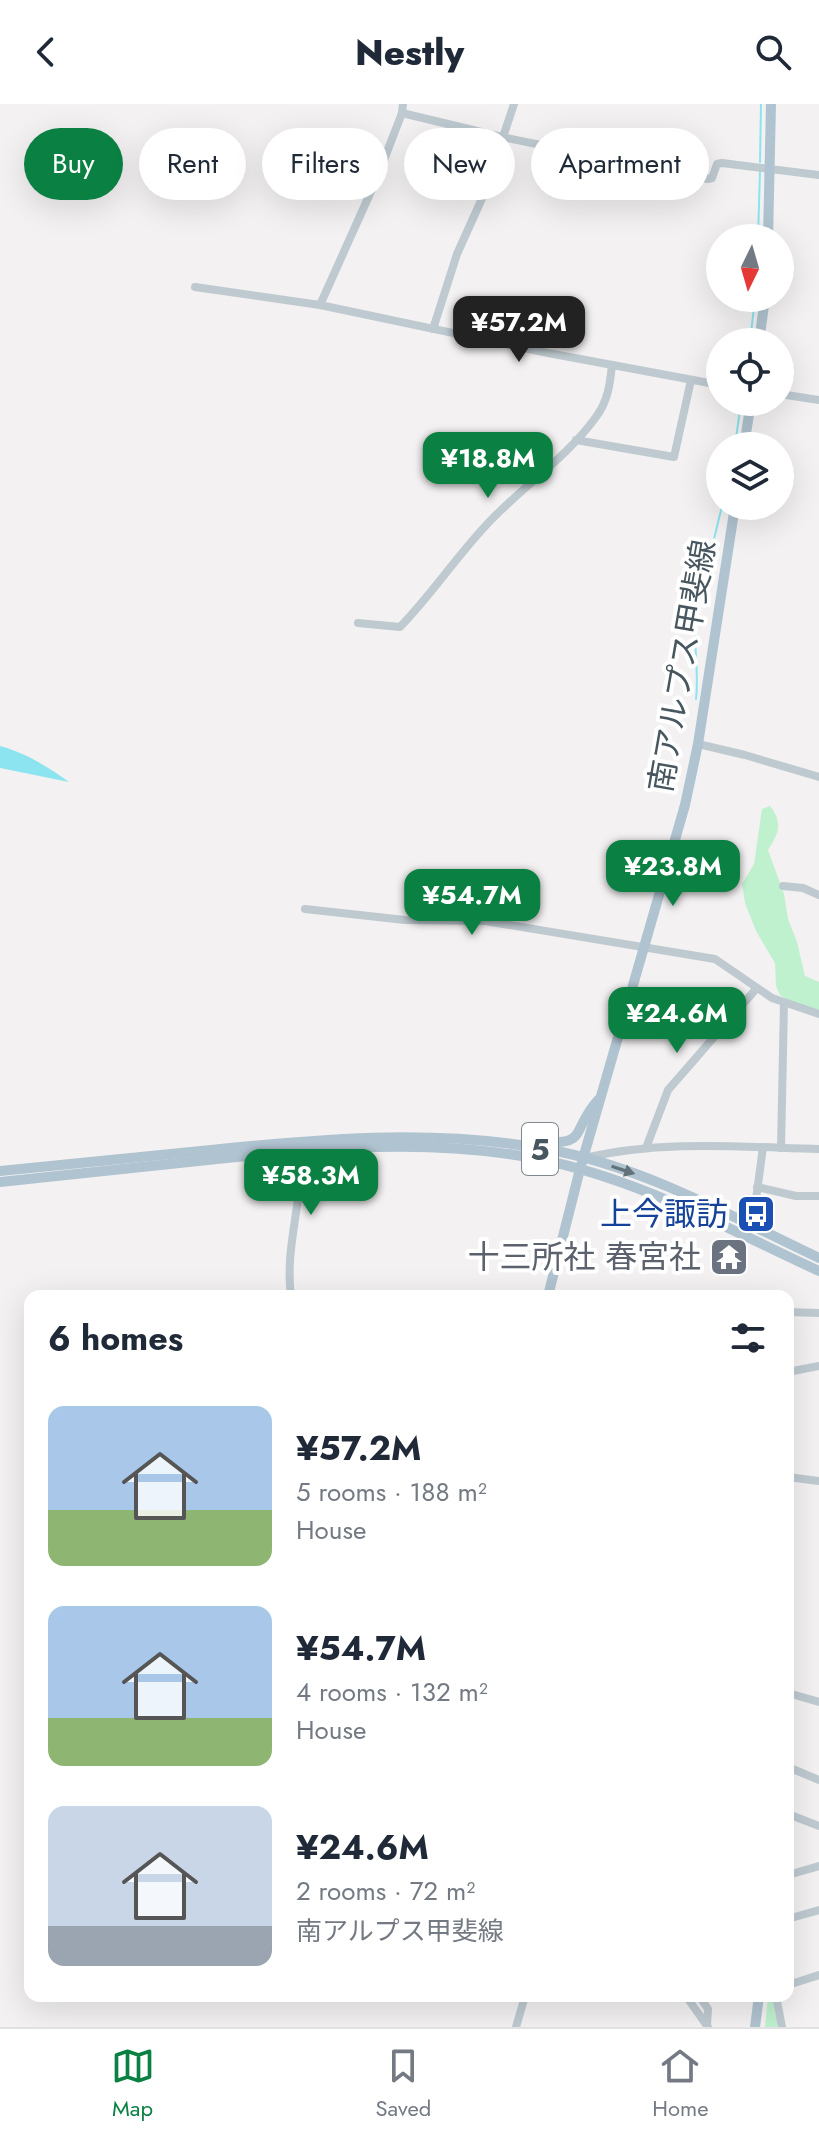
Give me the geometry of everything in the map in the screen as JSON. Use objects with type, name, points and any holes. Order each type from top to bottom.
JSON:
[{"type":"main road","points":[[768,224],[771,104]]},
{"type":"main road","name":"南アルプス甲斐線","points":[[550,1290],[626,1004],[675,846],[698,744],[733,520]]},
{"type":"main road","points":[[480,1139],[566,1143],[580,1131],[588,1111],[600,1097]]},
{"type":"main road","name":"5","points":[[0,1171],[410,1136],[480,1139],[663,1185],[819,1258]]},
{"type":"main road","name":"5","points":[[300,1147],[430,1147],[582,1164],[673,1202],[819,1271]]},
{"type":"main road","name":"5","points":[[0,1182],[242,1152]]},
{"type":"main road","points":[[755,2027],[758,2002]]},
{"type":"street","points":[[505,128],[514,104]]},
{"type":"street","points":[[320,305],[377,178],[403,109],[470,128]]},
{"type":"street","points":[[515,140],[708,179],[712,178],[717,164],[722,163],[819,175]]},
{"type":"street","points":[[433,329],[457,254],[481,200]]},
{"type":"street","points":[[195,287],[320,305],[706,383]]},
{"type":"street","points":[[358,623],[400,627],[420,607],[490,520],[596,418],[606,401],[612,365]]},
{"type":"street","points":[[576,440],[674,457],[691,380]]},
{"type":"street","points":[[794,396],[819,400]]},
{"type":"street","points":[[698,744],[819,777]]},
{"type":"street","points":[[783,886],[803,888],[819,895]]},
{"type":"street","points":[[305,909],[405,920],[485,921],[715,959],[756,989],[784,1003],[819,1014]]},
{"type":"street","points":[[646,1148],[668,1090],[756,989]]},
{"type":"street","points":[[781,1148],[784,1003]]},
{"type":"street","points":[[626,1004],[728,1022]]},
{"type":"street","points":[[651,1035],[656,1009]]},
{"type":"street","points":[[582,1164],[646,1148],[686,1145],[819,1149]]},
{"type":"street","points":[[290,1290],[290,1240],[301,1180],[300,1147]]},
{"type":"street","points":[[755,1207],[763,1147]]},
{"type":"street","points":[[757,1187],[796,1196],[819,1196]]},
{"type":"street","points":[[794,1312],[819,1313]]},
{"type":"street","points":[[794,1371],[819,1366]]},
{"type":"street","points":[[794,1478],[819,1481]]},
{"type":"street","points":[[794,1695],[819,1702]]},
{"type":"street","points":[[794,1770],[819,1780]]},
{"type":"street","points":[[794,1816],[819,1826]]},
{"type":"street","points":[[794,1873],[819,1866]]},
{"type":"street","points":[[794,1917],[819,1910]]},
{"type":"street","points":[[794,1983],[819,1975]]},
{"type":"street","points":[[516,2027],[523,2002]]},
{"type":"street","points":[[690,2002],[707,2026]]},
{"type":"street","points":[[703,2002],[708,2009],[707,2026]]},
{"type":"street","points":[[777,2002],[782,2027]]},
{"type":"green space","points":[[770,806],[777,818],[778,828],[768,850],[784,894],[805,976],[819,982],[819,1010],[792,1003],[780,995],[776,986],[775,963],[756,931],[745,903],[742,884],[754,864],[762,809]]},
{"type":"green space","points":[[767,2002],[773,2002],[778,2027],[765,2027]]},
{"type":"water","points":[[0,746],[19,752],[69,782],[0,768]]},
{"type":"waterway","points":[[760,162],[761,104]]},
{"type":"waterway","points":[[758,224],[760,171]]},
{"type":"waterway","points":[[752,328],[753,312]]},
{"type":"waterway","points":[[737,432],[739,416]]},
{"type":"waterway","points":[[701,593],[719,520]]},
{"type":"waterway","points":[[695,621],[696,699]]},
{"type":"place","name":"上今諏訪","points":[[756,1214]]},
{"type":"place","name":"十三所社 春宮社","points":[[729,1257]]}]
